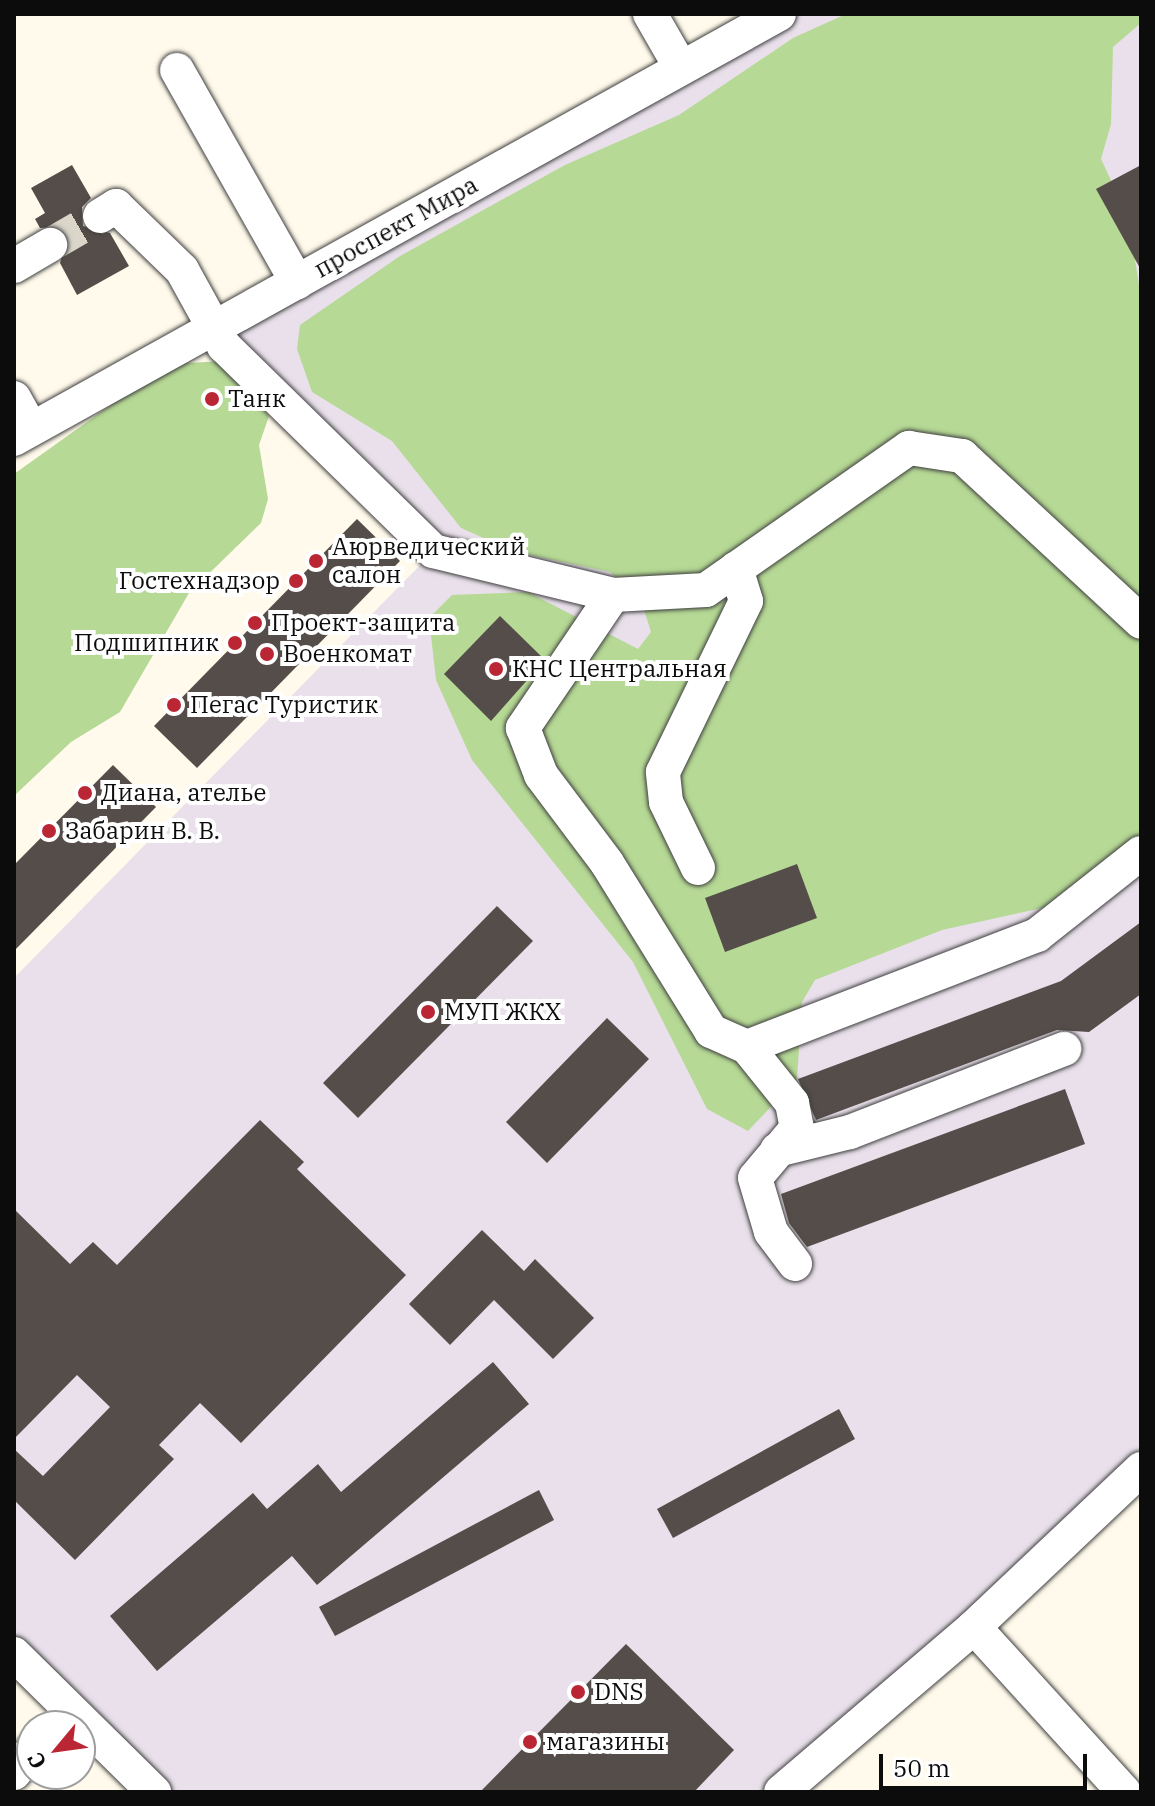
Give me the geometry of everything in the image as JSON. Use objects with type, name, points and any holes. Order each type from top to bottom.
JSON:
[{"type":"street","points":[[650,14],[681,68]]},
{"type":"street","name":"проспект Мира","points":[[23,434],[779,14]]},
{"type":"street","points":[[177,70],[297,282]]},
{"type":"street","points":[[100,216],[116,206],[182,270],[214,328],[433,551],[613,595],[706,590],[909,448],[962,456],[1141,622]]},
{"type":"street","points":[[14,266],[50,245]]},
{"type":"street","points":[[14,398],[23,434]]},
{"type":"street","points":[[698,868],[666,802],[663,772],[746,601],[736,569]]},
{"type":"street","points":[[613,595],[523,728],[541,775],[607,863],[711,1031],[747,1047],[792,1103],[797,1128],[755,1178],[758,1202],[795,1264]]},
{"type":"street","points":[[747,1047],[1037,935],[1141,853]]},
{"type":"street","points":[[777,1150],[850,1132],[1064,1049]]},
{"type":"street","points":[[788,1790],[974,1627],[1141,1469]]},
{"type":"street","points":[[974,1627],[1124,1792]]},
{"type":"street","points":[[14,1654],[64,1710]]},
{"type":"street","points":[[96,1740],[154,1792]]},
{"type":"shaded area","points":[[779,14],[1141,14],[1141,1469],[781,1792],[154,1792],[96,1735],[96,1710],[71,1710],[14,1654],[14,978],[433,552],[214,328]]},
{"type":"green space","points":[[846,14],[1141,14],[1141,23],[1113,47],[1111,124],[1101,159],[1128,217],[1141,297],[1141,870],[1105,894],[942,930],[815,980],[802,1002],[797,1079],[748,1131],[707,1109],[633,962],[472,760],[436,680],[429,618],[452,595],[528,592],[638,649],[651,632],[641,600],[610,572],[515,552],[461,528],[392,441],[312,392],[297,349],[300,325],[400,256],[565,165],[679,115],[793,38]]},
{"type":"green space","points":[[226,361],[269,416],[259,445],[268,499],[261,523],[189,593],[120,712],[71,742],[14,796],[14,474],[143,382],[186,363]]},
{"type":"building","points":[[72,165],[91,198],[82,207],[83,226],[110,233],[129,266],[77,295],[60,263],[68,236],[59,227],[40,228],[35,219],[45,213],[31,188]]},
{"type":"building","points":[[1141,165],[1141,270],[1096,189]]},
{"type":"building","name":"Военкомат","points":[[357,519],[400,561],[197,768],[154,726]]},
{"type":"building","name":"КНС Центральная","points":[[500,616],[545,660],[491,721],[444,674]]},
{"type":"building","points":[[113,765],[156,807],[14,951],[14,865]]},
{"type":"building","points":[[797,864],[817,918],[725,952],[705,898]]},
{"type":"building","name":"МУП ЖКХ","points":[[497,906],[533,941],[358,1118],[323,1083]]},
{"type":"building","points":[[1141,922],[1141,994],[1089,1032],[1057,1030],[816,1120],[798,1079],[1061,981]]},
{"type":"building","points":[[607,1018],[649,1059],[547,1163],[506,1122]]},
{"type":"building","points":[[1065,1089],[1085,1144],[807,1247],[789,1223],[781,1194]]},
{"type":"building","points":[[260,1120],[304,1162],[297,1169],[406,1275],[241,1443],[200,1403],[159,1445],[174,1459],[75,1560],[14,1500],[14,1449],[43,1476],[110,1407],[77,1375],[14,1439],[14,1209],[70,1264],[93,1242],[117,1265]]},
{"type":"building","points":[[482,1230],[524,1271],[535,1259],[594,1318],[553,1359],[494,1300],[450,1345],[409,1304]]},
{"type":"building","points":[[493,1362],[529,1404],[317,1585],[292,1556],[157,1671],[110,1616],[253,1493],[267,1509],[318,1464],[341,1492]]},
{"type":"building","points":[[839,1409],[855,1439],[673,1538],[657,1509]]},
{"type":"building","points":[[539,1490],[554,1520],[335,1636],[319,1607]]},
{"type":"building","points":[[626,1644],[734,1750],[694,1792],[480,1792]]},
{"type":"tunnel","points":[[50,245],[100,216]]},
{"type":"place","name":"Танк","points":[[212,399]]},
{"type":"place","name":"Аюрведический салон","points":[[316,561]]},
{"type":"place","name":"Гостехнадзор","points":[[296,581]]},
{"type":"place","name":"Проект-защита","points":[[255,623]]},
{"type":"place","name":"Подшипник","points":[[235,643]]},
{"type":"place","name":"Военкомат","points":[[267,654]]},
{"type":"place","name":"КНС Центральная","points":[[496,669]]},
{"type":"place","name":"Пегас Туристик","points":[[174,705]]},
{"type":"place","name":"Диана, ателье","points":[[85,793]]},
{"type":"place","name":"Забарин В. В.","points":[[49,831]]},
{"type":"place","name":"МУП ЖКХ","points":[[428,1012]]},
{"type":"place","name":"DNS","points":[[578,1692]]},
{"type":"place","name":"магазины","points":[[530,1742]]}]
